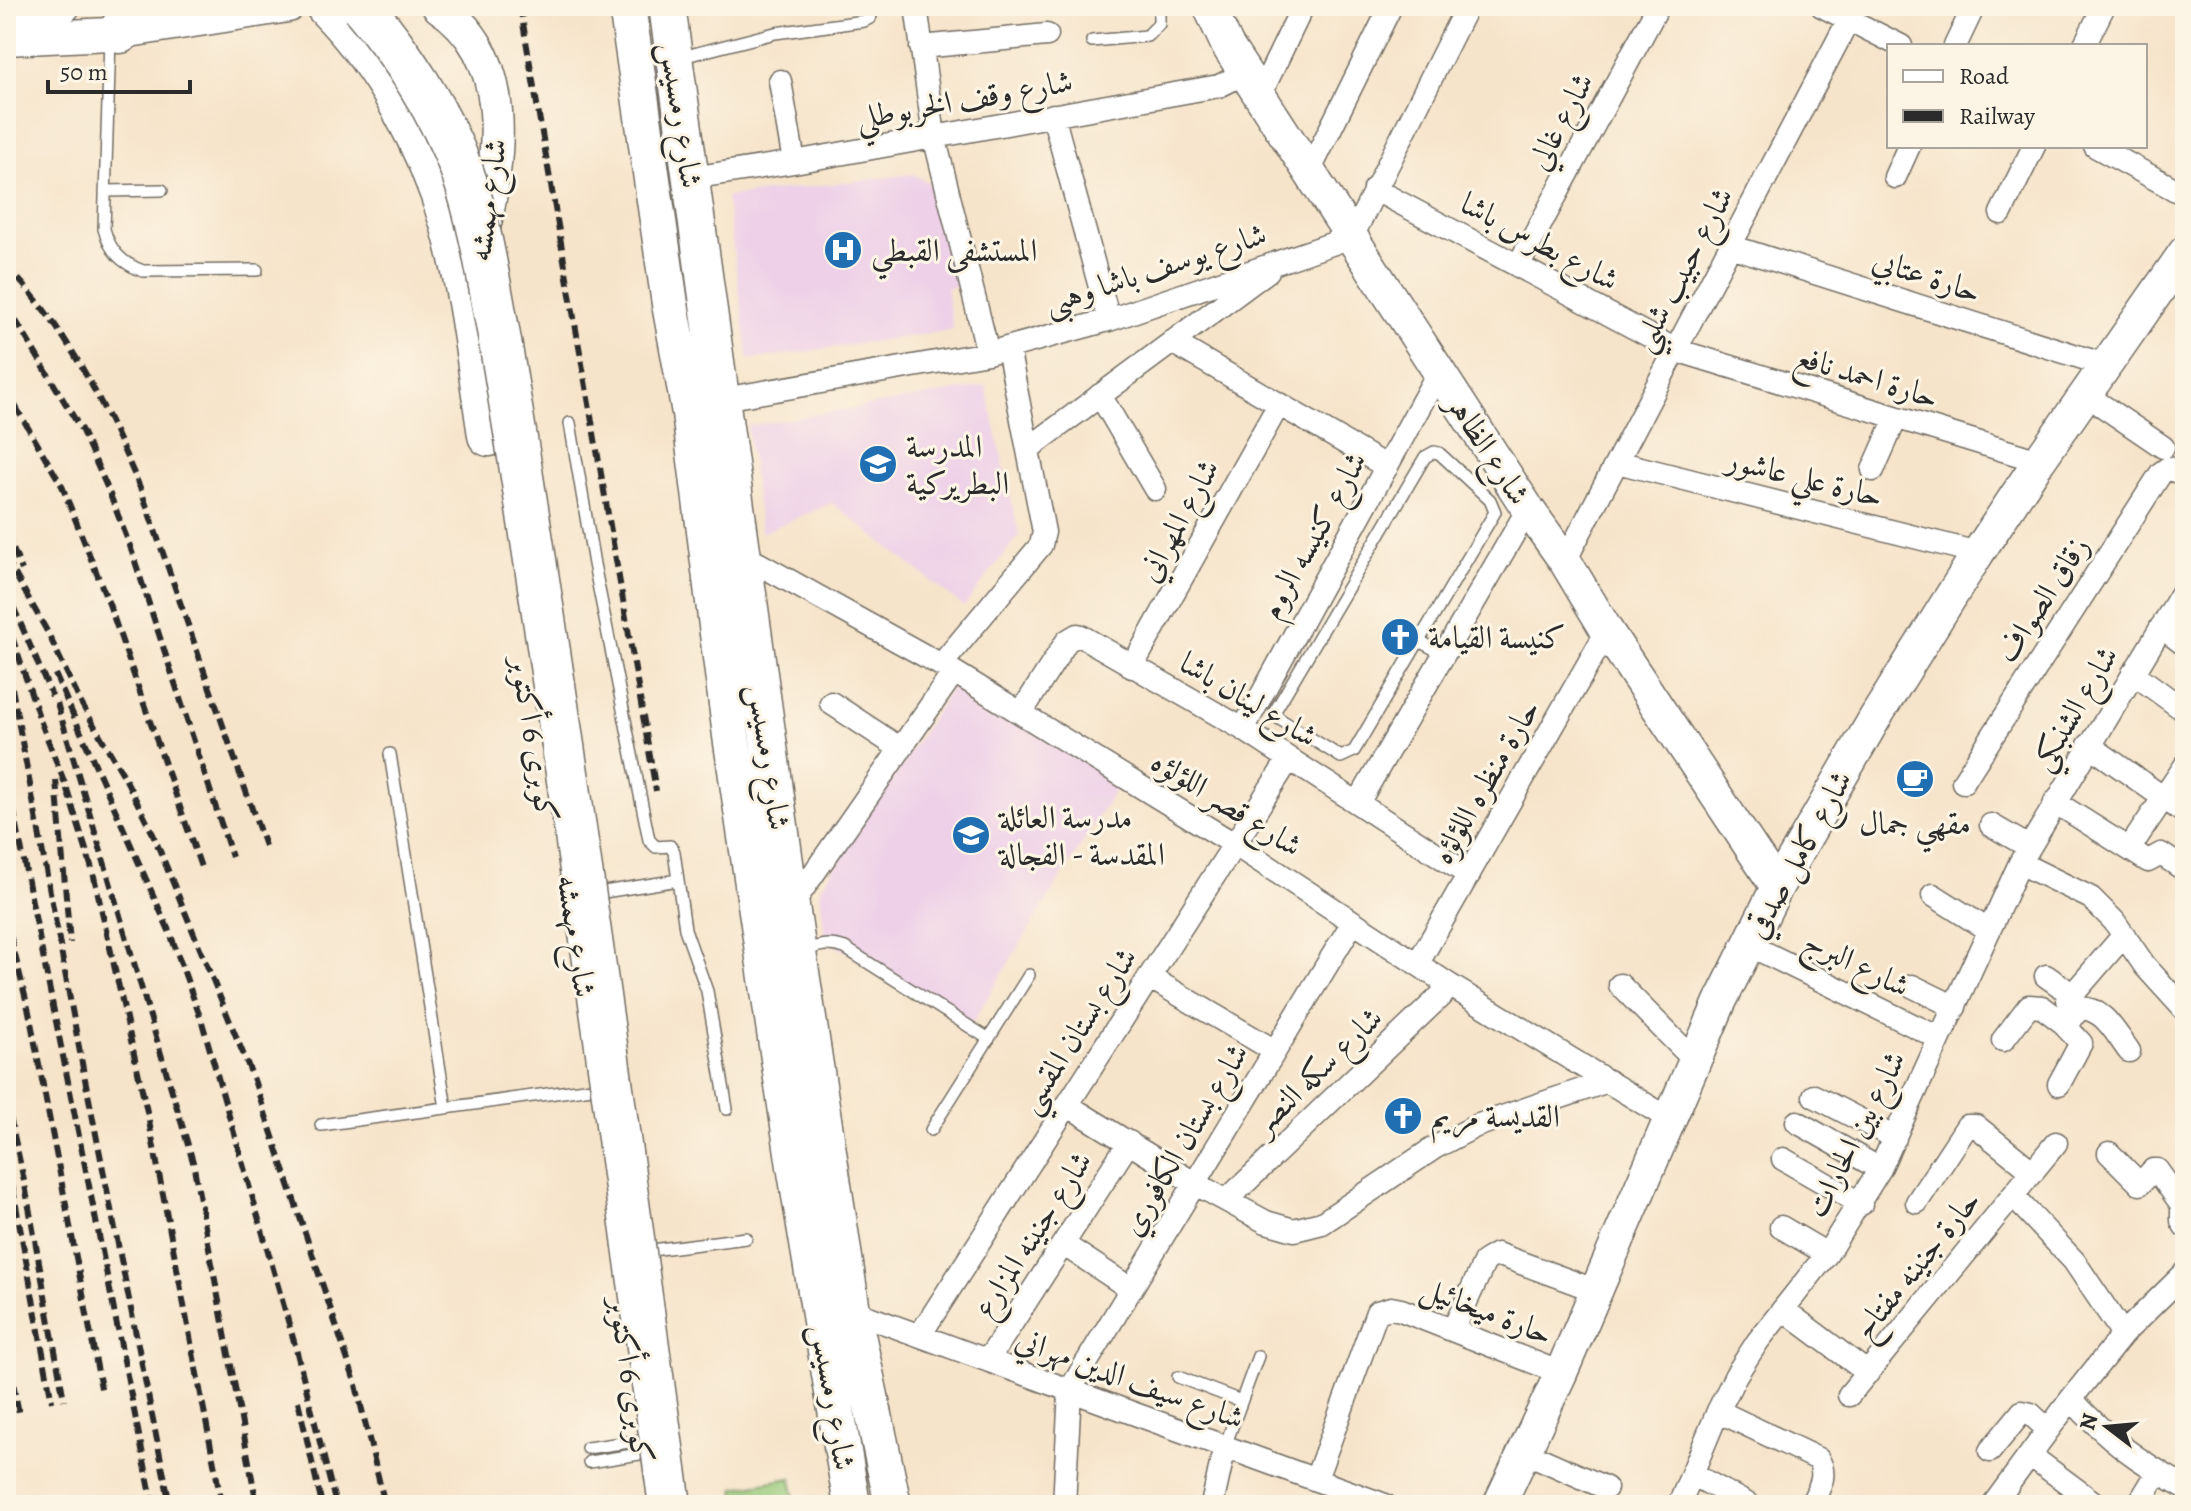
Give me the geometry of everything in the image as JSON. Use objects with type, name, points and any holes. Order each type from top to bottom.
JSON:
[{"type":"highway","name":"كوبرى 6 أكتوبر","points":[[327,6],[383,78],[414,131],[451,222],[463,269],[620,1295],[649,1505]]},
{"type":"highway","points":[[355,6],[401,66],[419,98],[450,165],[478,257],[540,646],[538,676]]},
{"type":"highway","name":"كوبرى 6 أكتوبر","points":[[362,6],[392,44],[443,129],[475,210],[483,247],[509,393],[564,749],[670,1505]]},
{"type":"main road","points":[[7,31],[64,6]]},
{"type":"main road","points":[[7,31],[122,24],[288,6]]},
{"type":"main road","name":"شارع مهمشه","points":[[438,6],[450,14],[475,42],[486,62],[493,86],[497,151],[492,194],[476,264],[476,280],[661,1505]]},
{"type":"main road","name":"شارع رمسيس","points":[[627,6],[670,304],[690,413],[731,736],[792,1150],[852,1505]]},
{"type":"main road","name":"شارع رمسيس","points":[[667,6],[723,399],[741,554],[852,1311],[893,1505]]},
{"type":"main road","name":"شارع الظاهر","points":[[1209,6],[1227,45],[1777,887]]},
{"type":"main road","name":"شارع كامل صدقي","points":[[1499,1505],[1561,1373],[1747,944],[1777,887],[1882,706],[1978,553],[2185,252]]},
{"type":"street","points":[[791,906],[901,749],[948,669],[1041,545],[1044,532],[1028,449],[934,136],[916,6]]},
{"type":"street","points":[[1253,84],[1303,6]]},
{"type":"street","points":[[1309,172],[1391,6]]},
{"type":"street","points":[[1350,235],[1467,6]]},
{"type":"street","name":"شارع غالي","points":[[1518,266],[1658,6]]},
{"type":"street","points":[[1822,6],[1853,13],[1898,44]]},
{"type":"street","points":[[1956,44],[1974,6]]},
{"type":"street","points":[[2085,44],[2104,6]]},
{"type":"street","name":"شارع حبيب شلبي","points":[[1565,561],[1853,13]]},
{"type":"street","points":[[921,47],[1047,35]]},
{"type":"street","points":[[780,81],[794,162]]},
{"type":"street","name":"شارع وقف الخربوطلي","points":[[691,178],[1219,86],[1253,84]]},
{"type":"street","points":[[1053,115],[1109,320]]},
{"type":"street","points":[[1895,177],[1908,148]]},
{"type":"street","points":[[2001,213],[2033,148]]},
{"type":"street","points":[[2099,148],[2185,195]]},
{"type":"street","name":"شارع بطرس باشا","points":[[1374,189],[1676,350]]},
{"type":"street","name":"شارع يوسف باشا وهبى","points":[[723,399],[998,351],[1109,320],[1350,235]]},
{"type":"street","name":"حارة عتابي","points":[[1730,246],[2105,365]]},
{"type":"street","points":[[1028,449],[1286,258]]},
{"type":"street","points":[[1172,342],[1387,467]]},
{"type":"street","name":"حارة احمد نافع","points":[[1676,350],[2039,461]]},
{"type":"street","name":"شارع كنيسه الروم","points":[[1243,729],[1439,371]]},
{"type":"street","points":[[2085,394],[2163,447]]},
{"type":"street","points":[[1100,395],[1155,489]]},
{"type":"street","name":"شارع المهراني","points":[[1132,667],[1279,404]]},
{"type":"street","points":[[1873,470],[1896,418]]},
{"type":"street","name":"حارة علي عاشور","points":[[1617,462],[1978,553]]},
{"type":"street","name":"زقاق الصواف","points":[[1963,782],[2161,473],[2168,468],[2185,475]]},
{"type":"street","points":[[1358,803],[1528,509]]},
{"type":"street","name":"شارع قصر اللؤلؤه","points":[[741,554],[1021,713],[1234,844],[1451,986],[1671,1120]]},
{"type":"street","name":"شارع الشنبكي","points":[[2025,855],[2185,588]]},
{"type":"street","points":[[2161,627],[2185,645]]},
{"type":"street","name":"حارة منظره اللؤلؤه","points":[[1418,963],[1607,631]]},
{"type":"street","name":"شارع لينان باشا","points":[[1021,713],[1067,641],[1077,635],[1243,729],[1469,875]]},
{"type":"street","points":[[2133,673],[2185,711]]},
{"type":"street","points":[[831,703],[901,749]]},
{"type":"street","points":[[2089,745],[2185,813]]},
{"type":"street","name":"شارع بستان المقسي","points":[[920,1335],[1289,759]]},
{"type":"street","points":[[2129,849],[2185,766]]},
{"type":"street","points":[[2055,802],[2151,862],[2158,855],[2163,855],[2185,870]]},
{"type":"street","points":[[1991,825],[2025,855],[2091,898],[2185,1010]]},
{"type":"street","name":"شارع بين الحارات","points":[[1679,1505],[1736,1375],[1758,1341],[1827,1254],[1880,1169],[2025,855]]},
{"type":"street","points":[[1933,895],[1988,930]]},
{"type":"street","name":"شارع بستان الكافوري","points":[[1070,1390],[1353,922]]},
{"type":"street","points":[[2071,1010],[2124,935]]},
{"type":"street","name":"شارع البرج","points":[[1747,944],[1939,1038]]},
{"type":"street","points":[[2046,976],[2071,1010],[2081,1043],[2059,1084]]},
{"type":"street","points":[[1149,977],[1275,1051]]},
{"type":"street","points":[[1620,985],[1695,1061]]},
{"type":"street","name":"شارع سكه النصر","points":[[1227,1200],[1451,986]]},
{"type":"street","points":[[1912,986],[1955,1007]]},
{"type":"street","points":[[2003,1040],[2029,1006],[2094,1010],[2102,1015],[2129,1051]]},
{"type":"street","points":[[1067,1105],[1194,1183],[1279,1228],[1309,1228],[1322,1223],[1434,1148],[1465,1131],[1608,1081]]},
{"type":"street","points":[[1814,1096],[1895,1138]]},
{"type":"street","points":[[1797,1122],[1880,1169]]},
{"type":"street","points":[[1917,1202],[1967,1126],[1976,1126],[2033,1172]]},
{"type":"street","name":"شارع جنينه المزارع","points":[[988,1360],[1129,1142]]},
{"type":"street","name":"حارة جنينه مفتاح","points":[[1849,1395],[2056,1143]]},
{"type":"street","points":[[2109,1153],[2140,1184],[2153,1170],[2157,1170],[2182,1205],[2181,1217],[2185,1226]]},
{"type":"street","points":[[1783,1159],[1861,1204]]},
{"type":"street","name":"حارة جنينه مفتاح","points":[[2013,1196],[2074,1261],[2123,1334]]},
{"type":"street","points":[[1781,1227],[1827,1254]]},
{"type":"street","points":[[1063,1244],[1131,1289]]},
{"type":"street","points":[[1453,1330],[1485,1261],[1492,1255],[1597,1291]]},
{"type":"street","points":[[1999,1503],[2048,1430],[2123,1334],[2185,1273]]},
{"type":"street","name":"حارة ميخائيل","points":[[1316,1479],[1373,1316],[1383,1309],[1401,1310],[1561,1373]]},
{"type":"street","name":"حارة جنينه مفتاح","points":[[1784,1310],[1868,1373]]},
{"type":"street","name":"شارع سيف الدين مهراني","points":[[852,1311],[1316,1479],[1340,1497],[1385,1505]]},
{"type":"street","points":[[1064,1505],[1070,1390]]},
{"type":"street","points":[[2071,1399],[2107,1438],[2185,1487]]},
{"type":"street","points":[[1718,1411],[1818,1459],[1824,1469],[1823,1481],[1811,1505]]},
{"type":"street","points":[[1990,1451],[2022,1412],[2031,1414],[2048,1430]]},
{"type":"street","points":[[1212,1505],[1225,1446]]},
{"type":"street","points":[[1525,1452],[1606,1488]]},
{"type":"street","points":[[2031,1456],[2097,1505]]},
{"type":"street","points":[[2138,1505],[2158,1472]]},
{"type":"street","points":[[1692,1474],[1749,1505]]},
{"type":"lane","points":[[674,59],[775,33],[864,21],[870,18],[875,6]]},
{"type":"lane","points":[[1092,41],[1147,36],[1159,24],[1159,6]]},
{"type":"lane","points":[[122,24],[105,191],[104,229],[108,244],[129,266],[143,271],[257,270]]},
{"type":"lane","points":[[105,191],[162,190]]},
{"type":"lane","points":[[570,423],[594,564],[649,840],[656,847],[673,848],[687,938],[707,991],[727,1109]]},
{"type":"lane","points":[[1434,452],[1439,453],[1490,500],[1495,512],[1419,641],[1354,751],[1348,756],[1334,754],[1275,715],[1276,707],[1425,457],[1434,452]]},
{"type":"lane","points":[[1419,641],[1444,654]]},
{"type":"lane","points":[[390,754],[446,1108]]},
{"type":"lane","points":[[571,897],[678,880]]},
{"type":"lane","points":[[799,956],[821,945],[833,944],[845,948],[989,1039]]},
{"type":"lane","points":[[931,1130],[1029,975]]},
{"type":"lane","points":[[321,1125],[599,1087]]},
{"type":"lane","points":[[624,1253],[746,1238]]},
{"type":"lane","points":[[1225,1446],[1258,1356]]},
{"type":"lane","points":[[1178,1377],[1241,1401]]},
{"type":"lane","points":[[587,1448],[651,1446]]},
{"type":"lane","points":[[589,1462],[651,1446]]},
{"type":"shaded area","name":"المستشفى القبطي","points":[[913,174],[931,184],[961,285],[946,288],[953,330],[749,360],[726,197]]},
{"type":"shaded area","name":"المدرسة البطريركية","points":[[986,386],[1019,535],[964,607],[832,503],[761,533],[747,426]]},
{"type":"shaded area","name":"مدرسة العائلة المقدسة - الفجالة","points":[[956,681],[1121,780],[972,1023],[825,940],[820,889]]},
{"type":"green space","points":[[791,1478],[796,1505],[738,1505],[735,1488]]},
{"type":"railway","points":[[520,6],[656,791]]},
{"type":"railway","points":[[6,266],[67,343],[100,400],[128,460],[265,846]]},
{"type":"railway","points":[[6,304],[82,431],[107,487],[130,546],[232,857]]},
{"type":"railway","points":[[6,390],[62,486],[109,604],[202,870]]},
{"type":"railway","points":[[6,533],[22,570]]},
{"type":"railway","points":[[6,558],[153,834],[254,1080],[356,1385],[385,1505]]},
{"type":"railway","points":[[6,590],[52,696]]},
{"type":"railway","points":[[6,619],[66,786],[93,872],[148,1116],[222,1505]]},
{"type":"railway","points":[[55,674],[170,933],[202,1022],[295,1345],[336,1505]]},
{"type":"railway","points":[[12,688],[84,1074],[170,1505]]},
{"type":"railway","points":[[57,703],[193,1162],[257,1505]]},
{"type":"railway","points":[[6,772],[153,1505]]},
{"type":"railway","points":[[56,780],[70,943]]},
{"type":"railway","points":[[6,918],[29,1012],[102,1393]]},
{"type":"railway","points":[[6,1099],[64,1400]]},
{"type":"railway","points":[[6,1151],[52,1402]]},
{"type":"railway","points":[[6,1347],[19,1413]]},
{"type":"railway","points":[[298,1401],[322,1505]]},
{"type":"place","name":"المستشفى القبطي","points":[[843,250]]},
{"type":"place","name":"المدرسة البطريركية","points":[[878,464]]},
{"type":"place","name":"كنيسة القيامة","points":[[1400,637]]},
{"type":"place","name":"مقهي جمال","points":[[1915,779]]},
{"type":"place","name":"مدرسة العائلة المقدسة - الفجالة","points":[[971,835]]},
{"type":"place","name":"القديسة مريم","points":[[1403,1116]]}]
